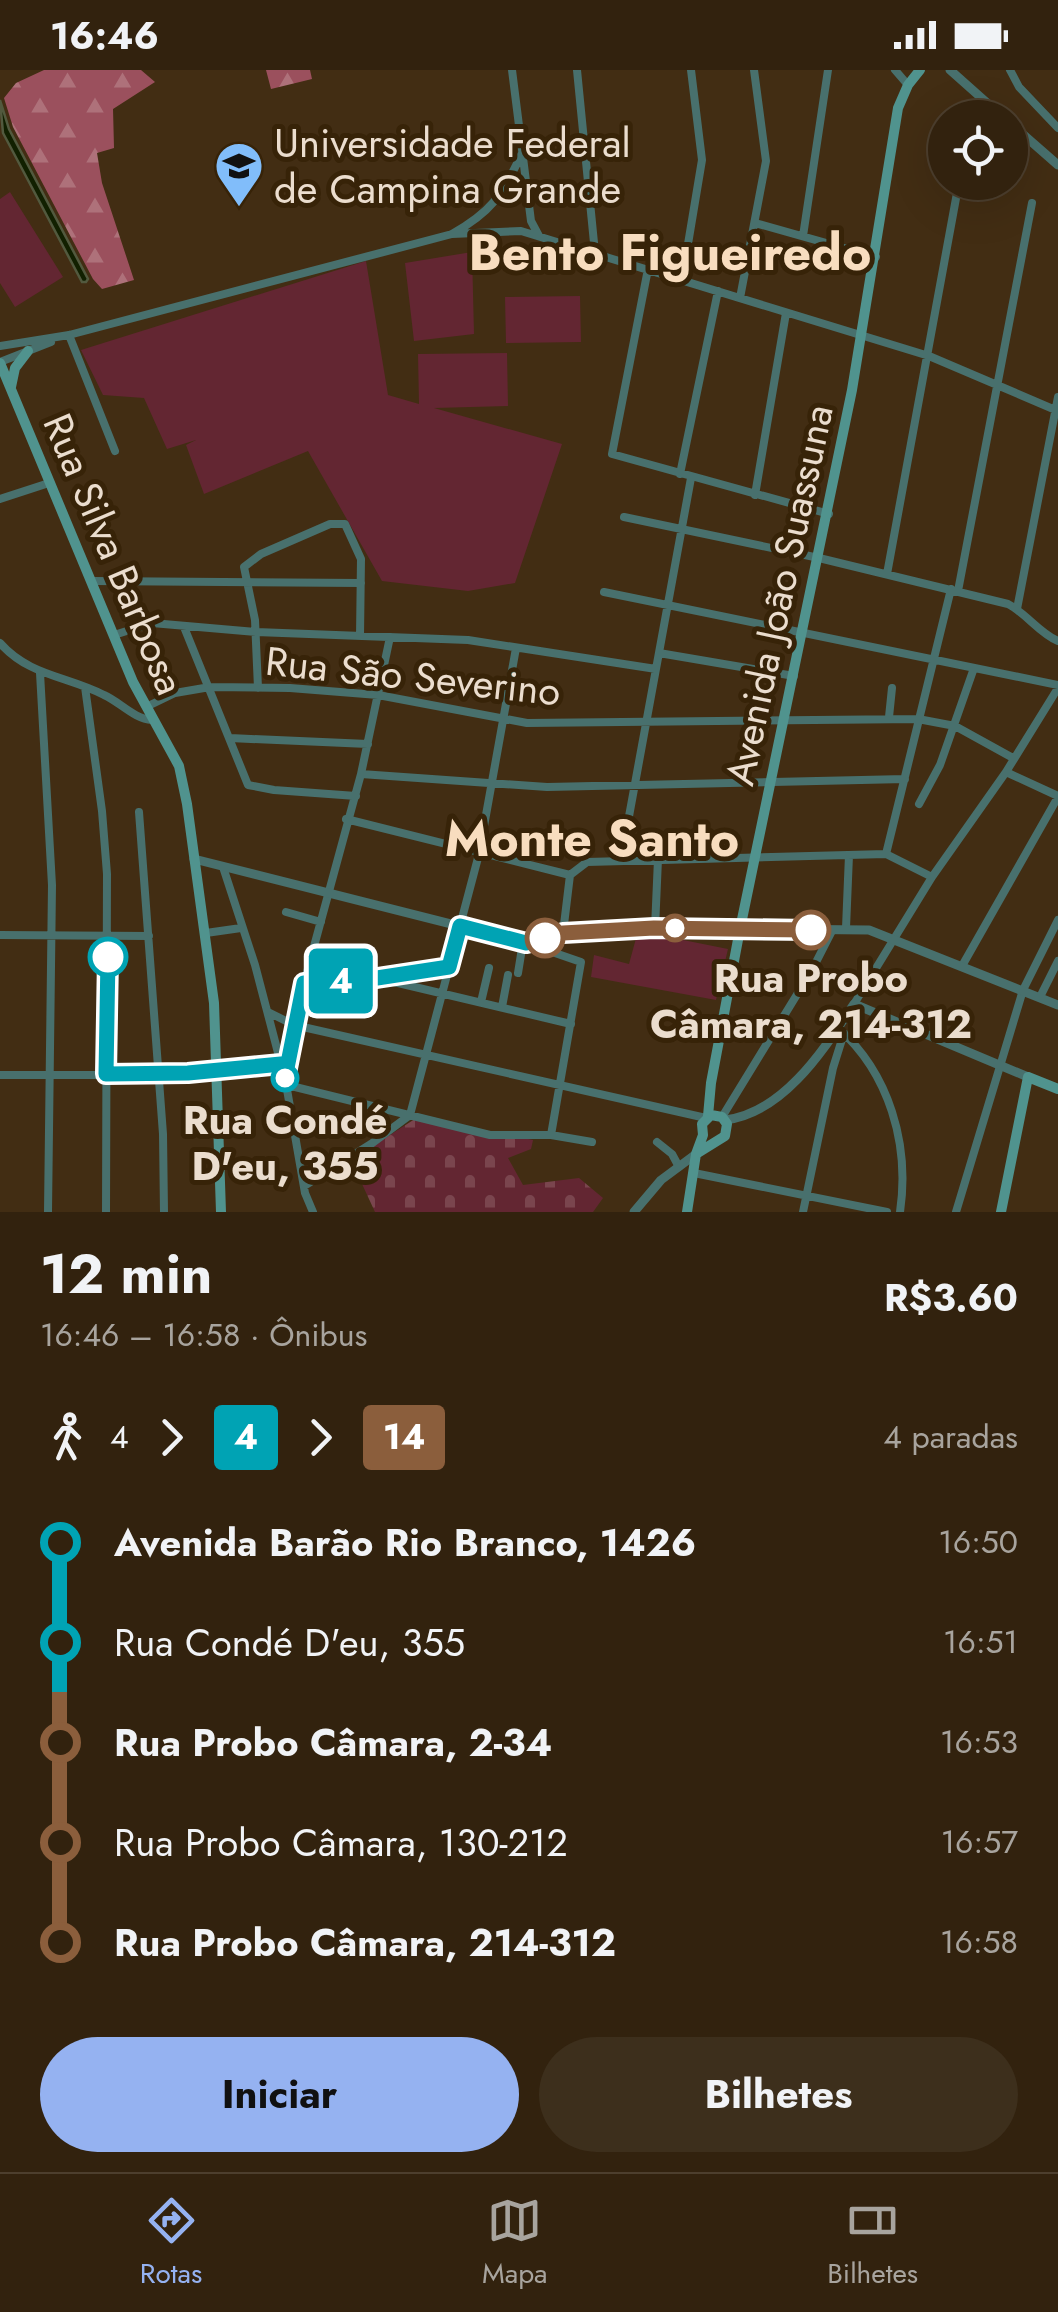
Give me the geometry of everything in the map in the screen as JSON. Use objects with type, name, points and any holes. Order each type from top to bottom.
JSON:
[{"type":"main road","points":[[908,85],[920,70]]},
{"type":"main road","name":"Avenida João Suassuna","points":[[707,1117],[740,928],[829,514],[876,257],[898,108],[908,85]]},
{"type":"main road","points":[[10,388],[15,368],[28,351]]},
{"type":"main road","name":"Rua Silva Barbosa","points":[[0,362],[114,635],[152,720],[179,766],[194,859]]},
{"type":"main road","points":[[194,859],[206,933],[219,1071],[221,1212]]},
{"type":"main road","points":[[1001,1212],[1028,1078],[1058,1089]]},
{"type":"main road","points":[[687,1212],[696,1154],[703,1135],[701,1128],[707,1117],[723,1118],[727,1133],[696,1154]]},
{"type":"main road","points":[[703,1135],[716,1141]]},
{"type":"street","points":[[512,70],[530,221],[539,236]]},
{"type":"street","points":[[576,70],[595,253]]},
{"type":"street","points":[[682,280],[702,160],[691,70]]},
{"type":"street","points":[[740,298],[766,151],[754,70]]},
{"type":"street","points":[[803,236],[828,70]]},
{"type":"street","points":[[895,70],[908,85]]},
{"type":"street","points":[[950,70],[984,100]]},
{"type":"street","points":[[1010,70],[1019,88],[1058,128]]},
{"type":"street","points":[[1028,138],[1058,164]]},
{"type":"street","points":[[452,234],[496,202],[520,155]]},
{"type":"street","points":[[509,181],[526,184]]},
{"type":"street","points":[[888,574],[956,200]]},
{"type":"street","points":[[886,854],[954,590],[1032,203]]},
{"type":"street","points":[[476,220],[479,232]]},
{"type":"street","points":[[521,230],[530,221]]},
{"type":"street","points":[[754,223],[876,257]]},
{"type":"street","points":[[0,346],[69,335],[452,234],[521,230],[928,356],[1057,411]]},
{"type":"street","points":[[648,270],[612,454],[829,514]]},
{"type":"street","points":[[680,474],[718,291]]},
{"type":"street","points":[[755,495],[786,313]]},
{"type":"street","points":[[0,362],[69,335]]},
{"type":"street","points":[[69,335],[115,451]]},
{"type":"street","points":[[1017,609],[1058,397]]},
{"type":"street","points":[[621,860],[691,478]]},
{"type":"street","points":[[0,499],[49,483]]},
{"type":"street","points":[[624,517],[954,590],[1017,609],[1039,626],[1045,636],[1058,641]]},
{"type":"street","points":[[258,688],[256,632],[244,570],[248,561],[330,524],[345,524],[361,559],[360,636]]},
{"type":"street","points":[[92,581],[361,583]]},
{"type":"street","points":[[604,592],[934,657],[1058,686],[1006,772],[932,877],[841,1030],[807,1071],[747,1116],[723,1118]]},
{"type":"street","points":[[114,635],[148,623],[256,632],[468,640],[656,669]]},
{"type":"street","points":[[184,627],[248,785],[356,796]]},
{"type":"street","points":[[286,1082],[294,1025],[346,819],[356,796],[390,637]]},
{"type":"street","points":[[0,643],[14,659],[40,673],[108,696],[141,718],[152,720]]},
{"type":"street","points":[[304,1186],[410,1115],[479,854],[516,648]]},
{"type":"street","points":[[659,653],[794,676]]},
{"type":"street","points":[[919,804],[955,726],[974,668]]},
{"type":"street","points":[[40,673],[52,885],[48,1212]]},
{"type":"street","points":[[85,687],[104,828],[108,936],[106,1212]]},
{"type":"street","name":"Rua São Severino","points":[[146,707],[175,693],[210,687],[322,689],[527,723],[889,717],[955,726],[1013,758]]},
{"type":"street","points":[[889,717],[892,688]]},
{"type":"street","points":[[230,738],[368,744]]},
{"type":"street","points":[[962,966],[1058,796],[1006,772]]},
{"type":"street","points":[[361,774],[547,787],[905,779]]},
{"type":"street","points":[[139,812],[164,1212]]},
{"type":"street","points":[[346,819],[570,875]]},
{"type":"street","points":[[846,928],[849,854]]},
{"type":"street","points":[[563,933],[570,875],[587,862],[886,854],[932,877]]},
{"type":"street","points":[[194,859],[524,942],[577,959],[581,966],[550,1135]]},
{"type":"street","points":[[654,928],[658,859]]},
{"type":"street","points":[[223,866],[286,1082],[305,1212]]},
{"type":"street","points":[[286,912],[321,922]]},
{"type":"street","points":[[956,1212],[1023,990],[1058,920]]},
{"type":"street","points":[[206,933],[242,928]]},
{"type":"street","points":[[524,942],[563,933],[654,928],[868,930],[1058,1005]]},
{"type":"street","points":[[723,1118],[832,931]]},
{"type":"street","points":[[0,935],[149,936]]},
{"type":"street","points":[[502,1007],[524,942]]},
{"type":"street","points":[[1040,997],[1058,961]]},
{"type":"street","points":[[304,983],[377,978],[449,967]]},
{"type":"street","points":[[481,1002],[489,968]]},
{"type":"street","points":[[377,978],[571,1024]]},
{"type":"street","points":[[854,1004],[1028,1078]]},
{"type":"street","points":[[268,1012],[294,1025],[707,1117]]},
{"type":"street","points":[[803,1212],[841,1030]]},
{"type":"street","points":[[841,1030],[864,1053],[882,1085],[897,1126],[903,1172],[900,1212]]},
{"type":"street","points":[[0,1075],[157,1074],[281,1064]]},
{"type":"street","points":[[286,1082],[490,1134],[550,1135],[592,1142]]},
{"type":"street","points":[[657,1142],[672,1154],[678,1168]]},
{"type":"street","points":[[634,1212],[661,1180],[696,1154]]},
{"type":"street","points":[[694,1173],[886,1212]]},
{"type":"street","points":[[306,1200],[313,1212]]},
{"type":"green space","points":[[44,70],[141,70],[155,82],[113,109],[114,148],[97,153],[102,183],[134,280],[102,289],[93,279],[13,127],[4,98],[16,83]]},
{"type":"green space","points":[[266,70],[310,70],[312,79],[271,89]]},
{"type":"green space","points":[[10,192],[63,277],[15,307],[0,283],[0,199]]},
{"type":"green space","points":[[472,252],[474,334],[414,341],[405,263]]},
{"type":"green space","points":[[366,261],[388,395],[419,404],[418,354],[507,353],[508,406],[434,408],[562,444],[515,583],[468,591],[382,581],[308,451],[204,494],[186,445],[196,440],[167,449],[144,398],[103,395],[81,350]]},
{"type":"green space","points":[[580,296],[581,342],[506,343],[505,297]]},
{"type":"green space","points":[[638,931],[728,949],[716,1000],[591,977],[594,955],[629,964]]},
{"type":"green space","points":[[418,1117],[533,1140],[531,1149],[508,1158],[523,1185],[579,1178],[603,1198],[593,1212],[375,1212],[351,1160]]},
{"type":"shaded area","points":[[0,100],[9,129],[88,279],[86,282],[82,282],[3,133]]},
{"type":"bus line","name":"4","points":[[108,957],[106,1074],[188,1073],[281,1064],[285,1078],[304,983],[377,978],[449,967],[460,926],[526,943],[545,938]]},
{"type":"bus line","name":"14","points":[[545,938],[563,933],[654,928],[811,930]]},
{"type":"place","name":"Universidade Federal de Campina Grande","points":[[239,208]]},
{"type":"place","name":"Rua Probo Câmara, 214-312","points":[[811,930]]},
{"type":"place","name":"Rua Condé D'eu, 355","points":[[285,1078]]},
{"type":"district","name":"Bento Figueiredo","points":[[670,252]]},
{"type":"district","name":"Monte Santo","points":[[592,838]]}]
